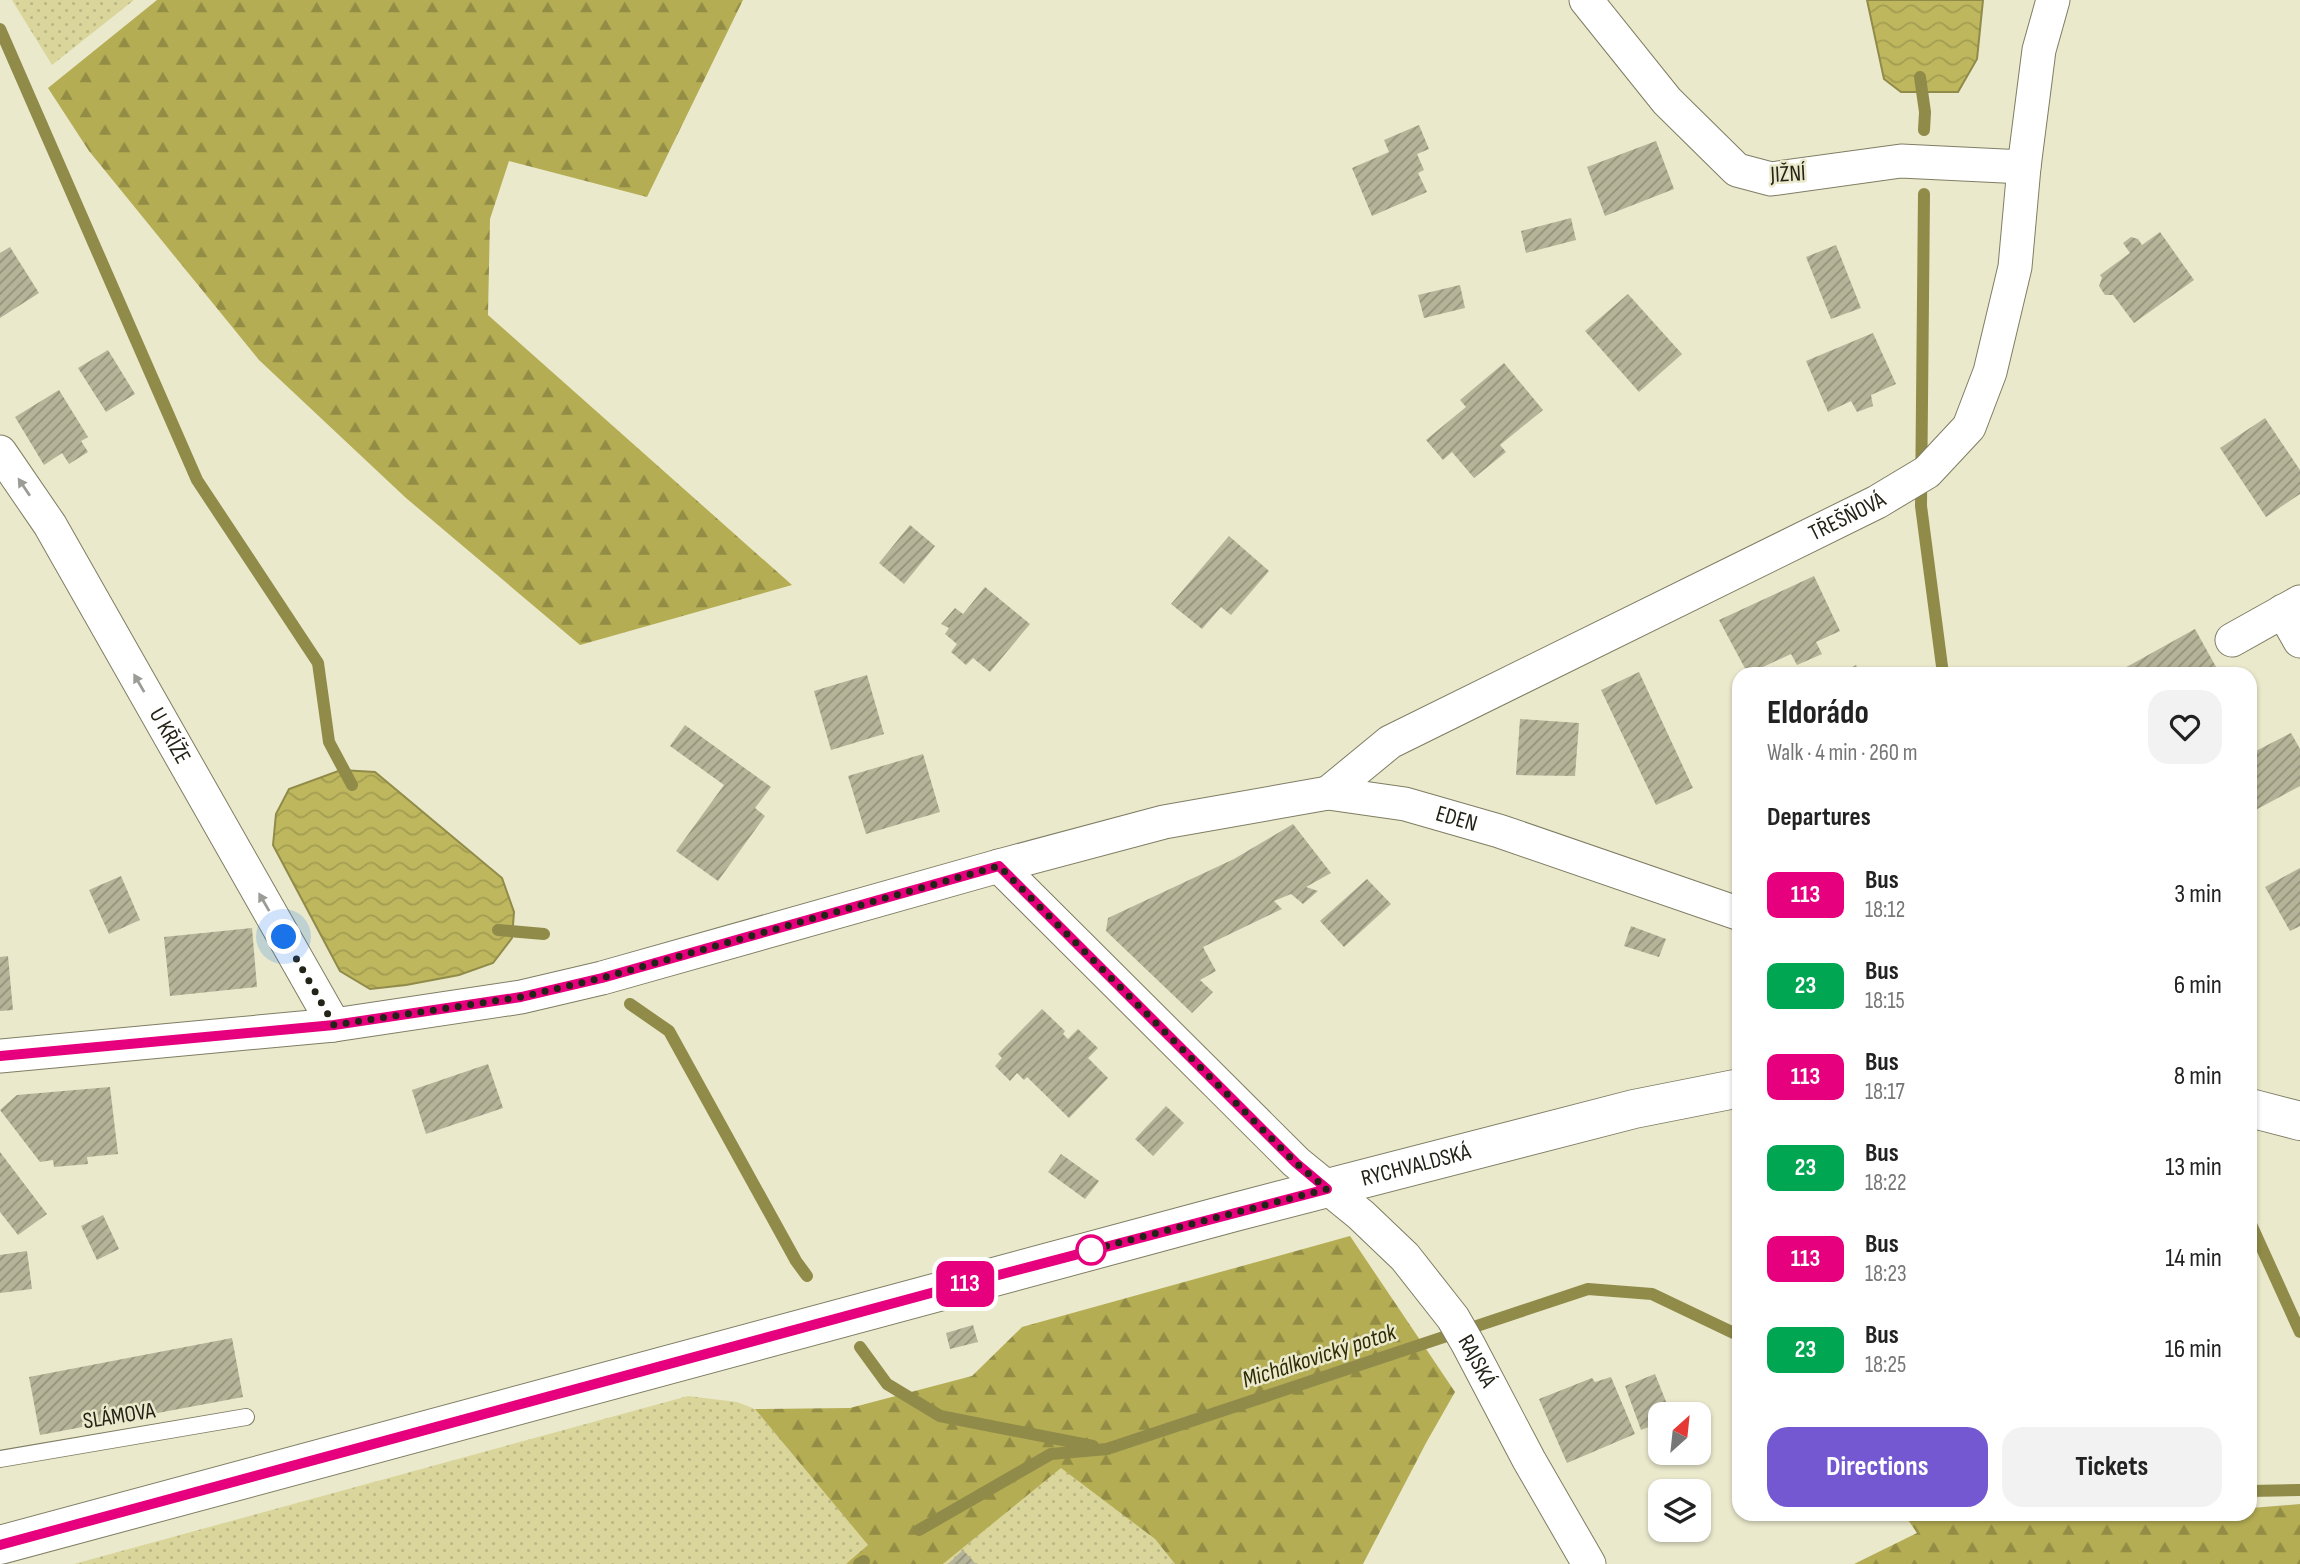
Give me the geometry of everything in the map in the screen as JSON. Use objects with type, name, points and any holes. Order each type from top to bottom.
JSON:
[{"type":"street","name":"JIŽNÍ","points":[[1586,0],[1667,101],[1737,170],[1771,179],[1901,161],[2024,167]]},
{"type":"street","name":"TŘEŠŇOVÁ","points":[[1328,793],[1390,742],[1897,490],[1927,472],[1969,427],[1990,372],[2015,267],[2039,50],[2053,0]]},
{"type":"street","name":"U KŘÍŽE","points":[[0,452],[50,526],[334,1025]]},
{"type":"street","points":[[2232,640],[2292,607],[2300,641]]},
{"type":"street","name":"EDEN","points":[[0,1056],[334,1025],[521,997],[602,978],[1164,822],[1328,793],[1405,804],[1499,831],[1732,911]]},
{"type":"street","name":"RAJSKÁ","points":[[999,866],[1296,1163],[1361,1215],[1405,1257],[1460,1331],[1529,1460],[1589,1564]]},
{"type":"street","name":"RYCHVALDSKÁ","points":[[0,1545],[968,1283],[1634,1109],[1732,1090]]},
{"type":"street","points":[[2257,1110],[2300,1121]]},
{"type":"lane","name":"SLÁMOVA","points":[[0,1459],[246,1417]]},
{"type":"shaded area","points":[[12,0],[134,0],[52,65]]},
{"type":"shaded area","points":[[688,1396],[737,1402],[755,1409],[869,1546],[846,1564],[74,1564]]},
{"type":"shaded area","points":[[1061,1467],[1155,1539],[1175,1564],[943,1564]]},
{"type":"green space","points":[[157,0],[743,0],[647,197],[509,161],[490,219],[488,315],[792,585],[580,645],[406,498],[259,360],[89,151],[48,88]]},
{"type":"green space","points":[[1350,1236],[1455,1392],[1363,1564],[1175,1564],[1155,1539],[1061,1468],[943,1564],[846,1564],[868,1545],[755,1409],[850,1408],[972,1376],[1022,1327]]},
{"type":"green space","points":[[2300,1504],[2300,1564],[1854,1564],[1917,1533],[1909,1521],[2257,1521],[2257,1508]]},
{"type":"water","points":[[1867,0],[1983,0],[1977,59],[1958,92],[1901,92],[1884,79]]},
{"type":"water","points":[[341,770],[375,772],[502,878],[514,912],[512,938],[493,963],[459,975],[370,989],[340,971],[273,845],[276,814],[289,789]]},
{"type":"building","points":[[1419,125],[1429,149],[1417,154],[1424,170],[1418,173],[1427,192],[1372,216],[1352,168],[1389,152],[1384,140]]},
{"type":"building","points":[[1656,141],[1674,189],[1605,216],[1587,167]]},
{"type":"building","points":[[1571,218],[1576,240],[1526,253],[1521,231]]},
{"type":"building","points":[[2160,232],[2194,280],[2134,323],[2113,295],[2105,295],[2099,286],[2102,278],[2100,275],[2130,253],[2123,243],[2131,237],[2138,239],[2142,245]]},
{"type":"building","points":[[1836,245],[1861,308],[1831,319],[1806,257]]},
{"type":"building","points":[[10,247],[39,293],[0,318],[0,253]]},
{"type":"building","points":[[1460,285],[1465,308],[1424,318],[1418,295]]},
{"type":"building","points":[[1628,294],[1682,354],[1639,392],[1585,331]]},
{"type":"building","points":[[1873,333],[1896,384],[1871,395],[1873,406],[1857,412],[1851,401],[1828,412],[1806,361]]},
{"type":"building","points":[[108,350],[135,394],[106,412],[78,368]]},
{"type":"building","points":[[1504,363],[1543,410],[1500,445],[1506,452],[1474,478],[1452,452],[1443,460],[1426,440],[1466,407],[1460,400]]},
{"type":"building","points":[[59,390],[88,437],[81,441],[88,452],[69,464],[62,453],[44,465],[15,417]]},
{"type":"building","points":[[2265,418],[2300,470],[2300,494],[2266,517],[2220,448]]},
{"type":"building","points":[[910,525],[935,546],[904,584],[879,563]]},
{"type":"building","points":[[1229,536],[1269,571],[1231,615],[1221,607],[1202,629],[1171,604]]},
{"type":"building","points":[[1814,576],[1840,631],[1816,642],[1822,654],[1797,665],[1791,654],[1763,667],[1744,667],[1719,620]]},
{"type":"building","points":[[985,587],[1030,624],[990,672],[973,658],[966,665],[951,652],[957,644],[945,634],[949,628],[941,624],[955,608],[963,614]]},
{"type":"building","points":[[2195,629],[2216,667],[2127,667]]},
{"type":"building","points":[[1639,672],[1693,788],[1656,805],[1601,690]]},
{"type":"building","points":[[867,675],[884,734],[831,750],[814,691]]},
{"type":"building","points":[[1520,719],[1579,723],[1575,776],[1516,775]]},
{"type":"building","points":[[685,725],[771,787],[755,808],[765,816],[718,881],[676,851],[724,785],[670,746]]},
{"type":"building","points":[[2291,733],[2300,749],[2300,786],[2257,809],[2257,750]]},
{"type":"building","points":[[923,754],[940,812],[866,834],[848,776]]},
{"type":"building","points":[[1293,824],[1331,873],[1306,887],[1318,891],[1303,904],[1291,894],[1274,901],[1282,909],[1203,947],[1216,971],[1200,980],[1213,992],[1192,1013],[1106,931],[1108,918],[1234,859]]},
{"type":"building","points":[[2300,868],[2300,926],[2290,931],[2265,887]]},
{"type":"building","points":[[121,876],[140,920],[109,934],[89,890]]},
{"type":"building","points":[[1367,879],[1391,904],[1344,947],[1320,921]]},
{"type":"building","points":[[1631,926],[1666,939],[1659,957],[1624,946]]},
{"type":"building","points":[[252,928],[257,987],[170,996],[164,937]]},
{"type":"building","points":[[8,956],[13,1010],[0,1011],[0,957]]},
{"type":"building","points":[[1042,1009],[1065,1031],[1063,1034],[1068,1039],[1078,1029],[1098,1048],[1088,1058],[1108,1078],[1069,1118],[1027,1077],[1024,1080],[1017,1073],[1010,1081],[995,1066],[1002,1058],[998,1054]]},
{"type":"building","points":[[488,1064],[503,1108],[426,1134],[412,1090]]},
{"type":"building","points":[[110,1087],[118,1154],[87,1157],[88,1164],[54,1167],[53,1160],[40,1162],[0,1110],[17,1095]]},
{"type":"building","points":[[1166,1106],[1184,1123],[1153,1156],[1135,1139]]},
{"type":"building","points":[[0,1152],[47,1214],[18,1235],[0,1212]]},
{"type":"building","points":[[1061,1154],[1099,1181],[1085,1199],[1048,1172]]},
{"type":"building","points":[[103,1215],[119,1249],[97,1260],[81,1226]]},
{"type":"building","points":[[27,1251],[32,1289],[0,1293],[0,1255]]},
{"type":"building","points":[[973,1325],[978,1342],[950,1349],[946,1333]]},
{"type":"building","points":[[232,1338],[243,1397],[40,1435],[29,1377]]},
{"type":"building","points":[[1655,1374],[1666,1402],[1648,1402],[1648,1427],[1641,1430],[1625,1386]]},
{"type":"building","points":[[1611,1377],[1635,1434],[1567,1463],[1539,1399],[1592,1378],[1595,1382]]},
{"type":"building","points":[[963,1550],[976,1564],[948,1564]]},
{"type":"waterway","points":[[0,29],[197,480],[318,663],[329,742],[352,785]]},
{"type":"waterway","points":[[1920,77],[1925,112],[1924,130]]},
{"type":"waterway","points":[[1924,194],[1921,506],[1942,667]]},
{"type":"waterway","points":[[498,930],[544,934]]},
{"type":"waterway","points":[[630,1004],[669,1031],[796,1261],[807,1276]]},
{"type":"waterway","points":[[2257,1237],[2300,1332]]},
{"type":"waterway","name":"Michálkovický potok","points":[[919,1530],[1051,1454],[1107,1449],[1588,1289],[1652,1294],[1732,1332]]},
{"type":"waterway","points":[[860,1347],[887,1384],[940,1416],[1093,1446]]},
{"type":"waterway","name":"Michálkovický potok","points":[[2257,1491],[2300,1490]]},
{"type":"waterway","name":"Michálkovický potok","points":[[859,1564],[864,1561]]},
{"type":"bus line","name":"113","points":[[0,1056],[334,1025],[521,997],[602,978],[999,866],[1296,1163],[1327,1189],[968,1283],[0,1545]]},
{"type":"route","points":[[284,937],[334,1025],[521,997],[602,978],[999,866],[1296,1163],[1327,1189],[1091,1250]]}]
